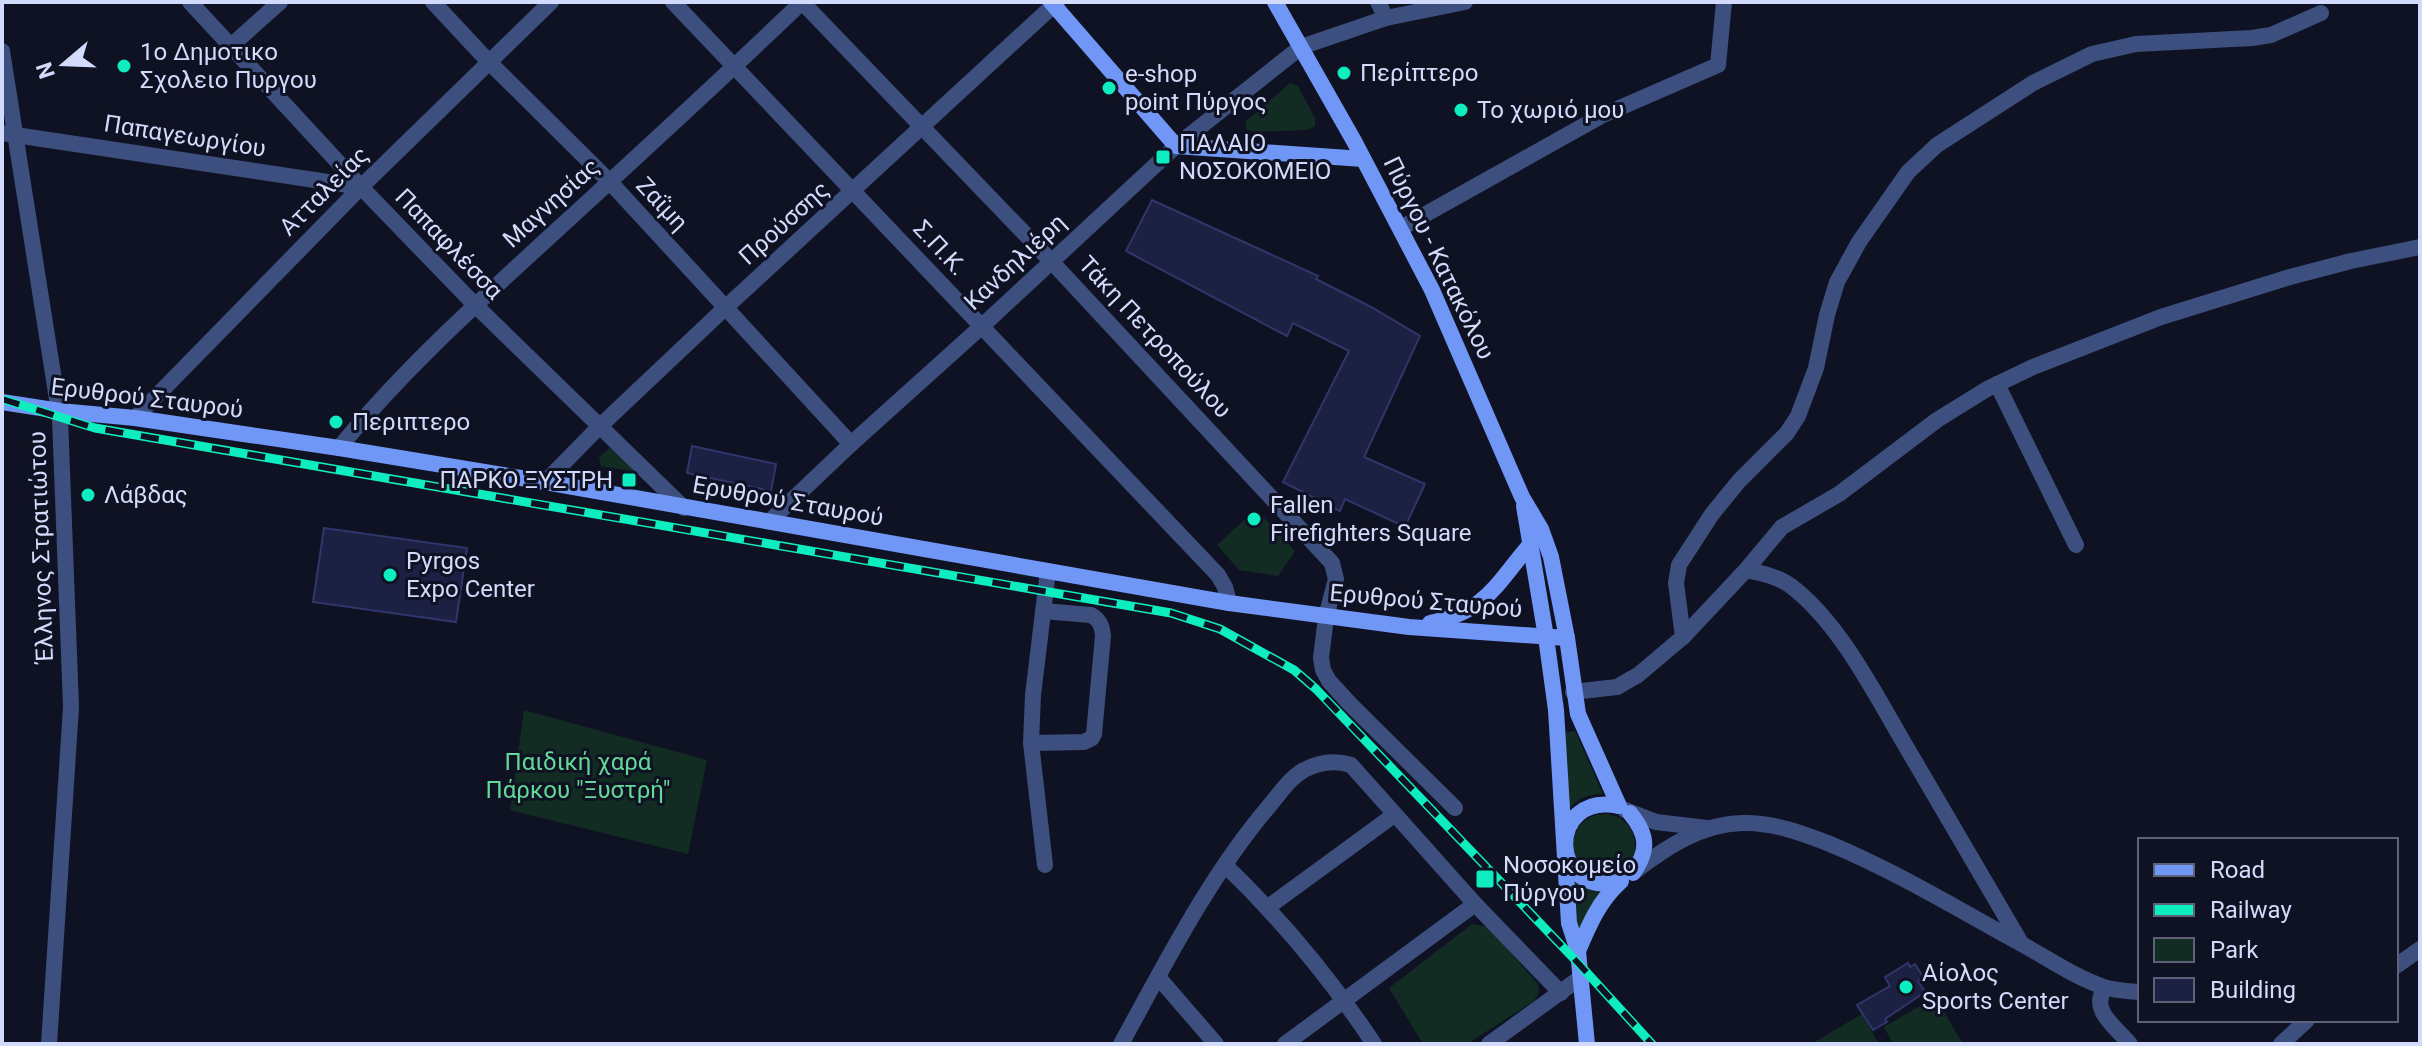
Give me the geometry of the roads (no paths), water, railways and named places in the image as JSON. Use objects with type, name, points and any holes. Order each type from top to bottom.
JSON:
[{"type":"main road","name":"Πύργου - Κατακόλου","points":[[1275,2],[1401,228],[1438,304],[1522,497],[1541,529],[1551,557],[1578,714],[1624,810],[1639,824],[1644,836],[1640,862],[1600,905],[1578,951]]},
{"type":"main road","points":[[1054,3],[1176,146],[1363,159]]},
{"type":"main road","name":"Ερυθρού Σταυρού","points":[[2,402],[339,448],[1229,603],[1409,627],[1567,638]]},
{"type":"main road","name":"Πύργου - Κατακόλου","points":[[1522,497],[1556,710],[1569,923],[1578,951],[1587,1044]]},
{"type":"main road","points":[[1409,627],[1453,618],[1486,600],[1529,546]]},
{"type":"main road","name":"Πύργου - Κατακόλου","points":[[1624,810],[1605,804],[1580,812],[1565,834],[1564,847],[1567,860],[1584,879],[1596,884],[1609,884],[1627,877]]},
{"type":"street","name":"Παπαφλέσσα","points":[[190,2],[475,305],[684,508]]},
{"type":"street","points":[[232,45],[280,2]]},
{"type":"street","name":"Ζαΐμη","points":[[433,2],[610,182],[851,444]]},
{"type":"street","name":"Ατταλείας","points":[[135,418],[361,187],[551,2]]},
{"type":"street","name":"Σ.Π.Κ.","points":[[673,2],[1218,575],[1229,603]]},
{"type":"street","name":"Μαγνησίας","points":[[339,448],[362,420],[475,305],[802,2]]},
{"type":"street","name":"Τάκη Πετροπούλου","points":[[802,2],[1051,261],[1332,563],[1336,579],[1326,617],[1321,658],[1329,681],[1385,741],[1455,808]]},
{"type":"street","points":[[1378,2],[1386,18]]},
{"type":"street","name":"Κανδηλιέρη","points":[[770,521],[1176,146],[1301,47],[1386,18],[1465,2]]},
{"type":"street","points":[[1401,228],[1601,116],[1718,65],[1724,2]]},
{"type":"street","name":"Προύσσης","points":[[545,482],[725,308],[1054,3]]},
{"type":"street","points":[[1683,637],[1676,583],[1679,565],[1712,514],[1739,481],[1787,433],[1798,416],[1816,368],[1837,282],[1859,242],[1908,172],[1937,145],[2033,83],[2092,54],[2136,44],[2271,35],[2321,13]]},
{"type":"street","name":"Έλληνος Στρατιώτου","points":[[2,51],[8,134],[60,411],[71,707],[49,1044]]},
{"type":"street","name":"Παπαγεωργίου","points":[[8,134],[361,187]]},
{"type":"street","points":[[1573,692],[1617,687],[1638,675],[1683,637],[1782,527],[1839,494],[1937,420],[1997,384],[2161,317],[2290,277],[2420,247]]},
{"type":"street","points":[[1997,384],[2076,545]]},
{"type":"street","points":[[1746,570],[1776,577],[1794,588],[1835,631],[2021,943]]},
{"type":"street","points":[[1045,865],[1031,743],[1033,695],[1048,571]]},
{"type":"street","points":[[1031,743],[1084,742],[1092,738],[1103,636],[1101,624],[1091,615],[1043,611]]},
{"type":"street","points":[[1121,1044],[1158,977],[1250,828],[1287,785],[1304,771],[1326,762],[1340,761],[1351,765],[1475,904],[1561,993]]},
{"type":"street","points":[[1624,810],[1656,822],[1709,828]]},
{"type":"street","points":[[1268,907],[1394,815]]},
{"type":"street","points":[[1627,877],[1664,849],[1709,828],[1742,822],[1766,824],[1815,838],[1850,853],[2105,988],[2138,992]]},
{"type":"street","points":[[1225,865],[1268,907],[1344,1000],[1374,1044]]},
{"type":"street","points":[[1285,1044],[1475,904]]},
{"type":"street","points":[[2398,965],[2420,949]]},
{"type":"street","points":[[1158,977],[1216,1044]]},
{"type":"street","points":[[1489,1044],[1580,978]]},
{"type":"street","points":[[2105,988],[2099,996],[2099,1007],[2130,1044]]},
{"type":"street","points":[[2281,1044],[2305,1022]]},
{"type":"railway","points":[[2,399],[95,428],[1171,613],[1220,629],[1294,670],[1316,689],[1652,1044]]},
{"type":"place","name":"1ο Δημοτικο Σχολειο Πυργου","points":[[124,66]]},
{"type":"place","name":"Περίπτερο","points":[[1344,73]]},
{"type":"place","name":"e-shop point Πύργος","points":[[1109,88]]},
{"type":"place","name":"Το χωριό μου","points":[[1461,110]]},
{"type":"place","name":"ΠΑΛΑΙΟ ΝΟΣΟΚΟΜΕΙΟ","points":[[1163,157]]},
{"type":"place","name":"Περιπτερο","points":[[336,422]]},
{"type":"place","name":"ΠΑΡΚΟ ΞΥΣΤΡΗ","points":[[629,480]]},
{"type":"place","name":"Λάβδας","points":[[88,495]]},
{"type":"place","name":"Fallen Firefighters Square","points":[[1254,519]]},
{"type":"place","name":"Pyrgos Expo Center","points":[[390,575]]},
{"type":"place","name":"Νοσοκομείο Πύργου","points":[[1485,879]]},
{"type":"place","name":"Αίολος Sports Center","points":[[1906,987]]},
{"type":"park label","name":"Παιδική χαρά Πάρκου \"Ξυστρή\"","points":[[578,776]]}]
